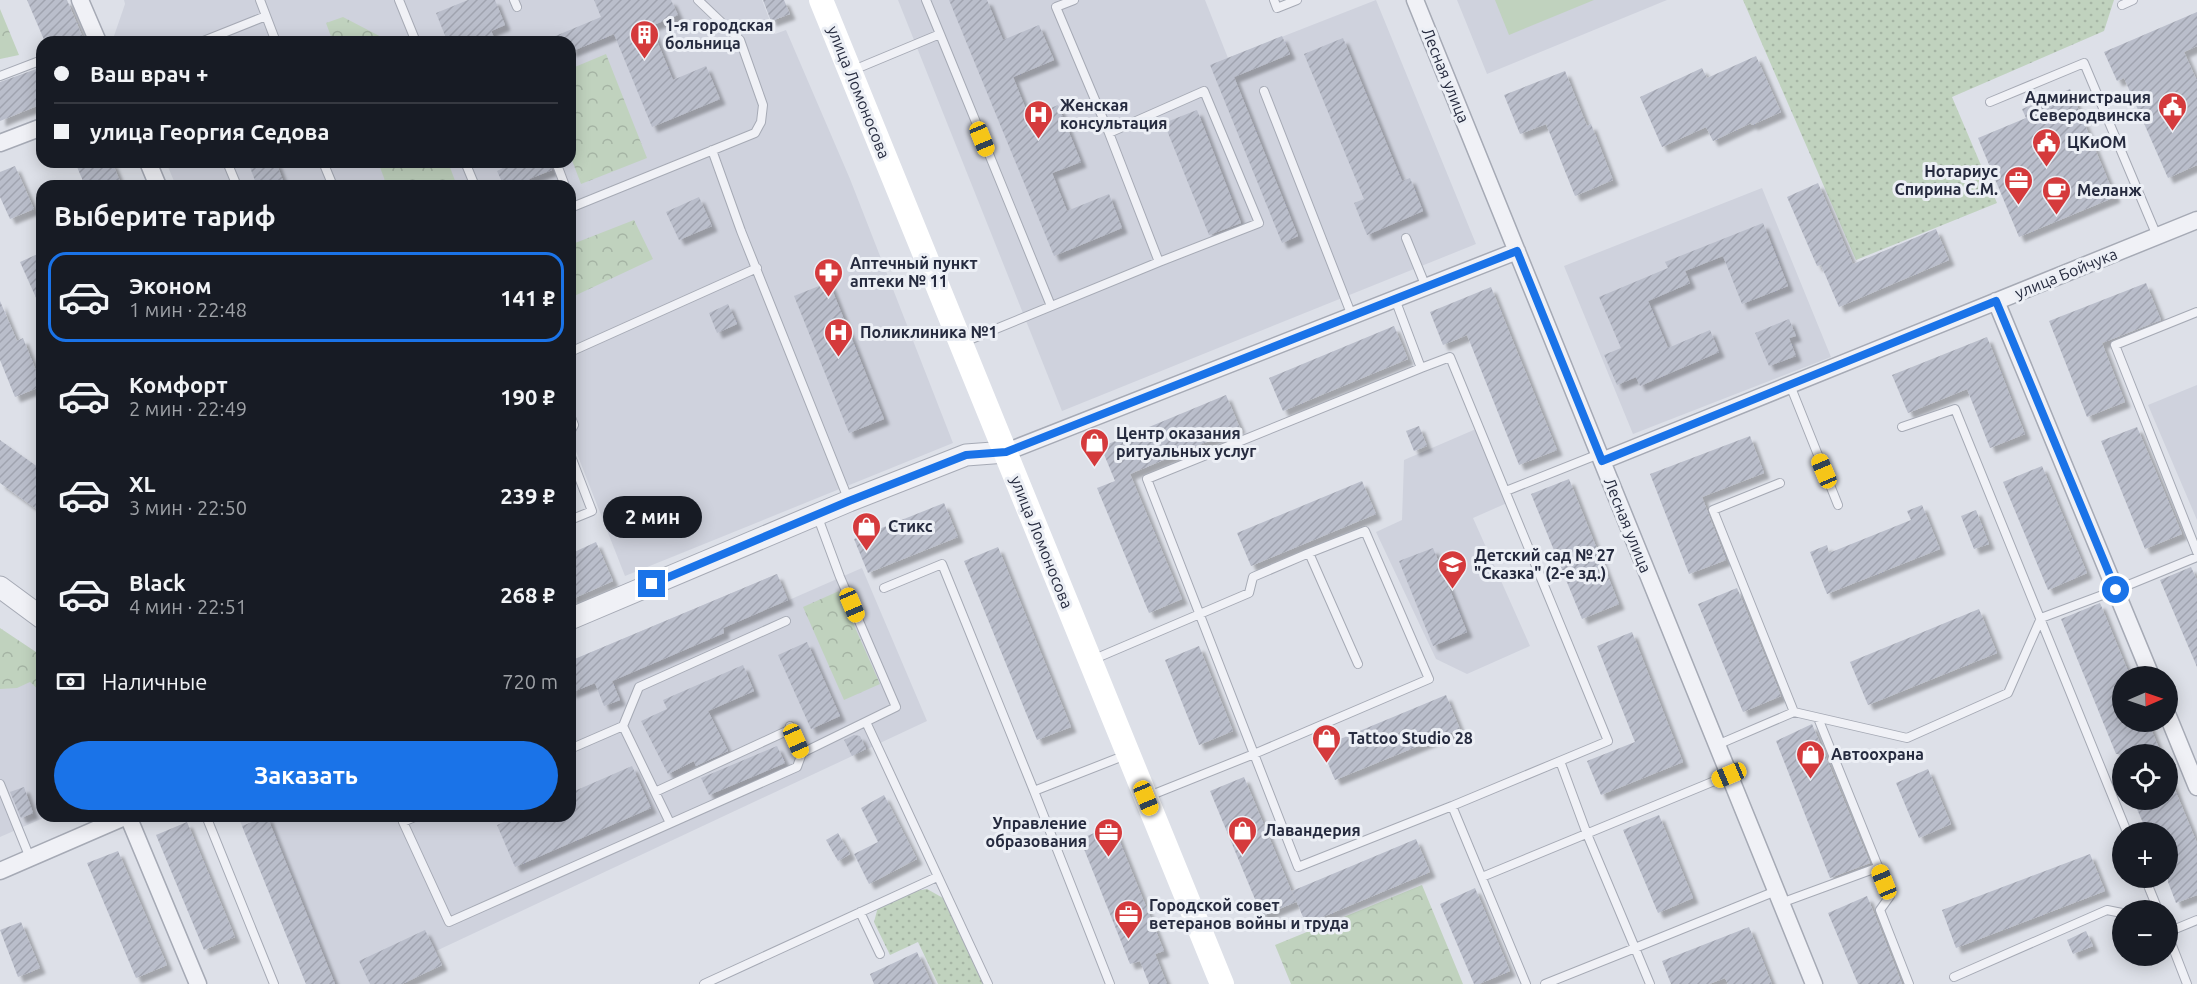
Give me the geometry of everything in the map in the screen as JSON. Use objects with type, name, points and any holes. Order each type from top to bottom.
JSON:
[{"type":"main road","name":"улица Ломоносова","points":[[821,0],[1222,984]]},
{"type":"street","points":[[80,0],[92,36]]},
{"type":"street","name":"Лесная улица","points":[[1415,0],[1814,984]]},
{"type":"street","points":[[0,143],[36,129]]},
{"type":"street","name":"улица Бойчука","points":[[1601,457],[1790,385],[2197,220]]},
{"type":"street","points":[[576,616],[849,501],[966,455],[1006,452],[1517,251]]},
{"type":"street","points":[[1996,301],[2147,666]]},
{"type":"street","points":[[0,587],[36,614]]},
{"type":"street","points":[[2175,732],[2197,787]]},
{"type":"street","points":[[0,871],[114,822]]},
{"type":"street","points":[[130,822],[198,984]]},
{"type":"lane","points":[[260,0],[274,36]]},
{"type":"lane","points":[[399,0],[414,36]]},
{"type":"lane","points":[[576,203],[755,133],[761,122],[763,105],[740,40],[698,0]]},
{"type":"lane","points":[[926,0],[1051,306]]},
{"type":"lane","points":[[1074,0],[1056,7],[1109,133],[1158,262]]},
{"type":"lane","points":[[1274,0],[1277,8],[1297,0]]},
{"type":"lane","points":[[2122,5],[2133,0]]},
{"type":"lane","points":[[216,36],[266,16]]},
{"type":"lane","points":[[850,71],[940,34]]},
{"type":"lane","points":[[0,76],[36,62]]},
{"type":"lane","points":[[1990,102],[2084,63],[2157,236]]},
{"type":"lane","points":[[961,343],[1259,223],[1204,91],[1109,133]]},
{"type":"lane","points":[[1264,91],[1352,316]]},
{"type":"lane","points":[[712,150],[741,231],[849,501]]},
{"type":"lane","points":[[1406,238],[1426,287]]},
{"type":"lane","points":[[576,349],[757,268]]},
{"type":"lane","points":[[1395,299],[1421,368]]},
{"type":"lane","points":[[1717,745],[1794,712],[1907,738],[2008,693],[2041,618],[2116,590],[2197,554],[2115,345],[2197,312]]},
{"type":"lane","points":[[1450,357],[1608,741],[1298,867],[1147,479],[1421,368],[1450,357]]},
{"type":"lane","points":[[1790,385],[1838,505]]},
{"type":"lane","points":[[1902,427],[1955,409],[2123,822]]},
{"type":"lane","points":[[1506,491],[1601,457]]},
{"type":"lane","points":[[576,470],[592,511],[576,518]]},
{"type":"lane","points":[[1780,483],[1713,510],[1794,712]]},
{"type":"lane","points":[[802,753],[896,708],[840,577],[817,515]]},
{"type":"lane","points":[[1090,661],[1249,593],[1253,577],[1365,531],[1429,679],[1146,798]]},
{"type":"lane","points":[[1309,553],[1358,664]]},
{"type":"lane","points":[[884,588],[942,564],[1110,984]]},
{"type":"lane","points":[[576,746],[622,726],[639,687],[786,621]]},
{"type":"lane","points":[[1818,717],[1890,896],[1880,910],[1909,984]]},
{"type":"lane","points":[[866,722],[988,984]]},
{"type":"lane","points":[[622,726],[670,823]]},
{"type":"lane","points":[[403,822],[450,922],[797,767],[802,753],[791,728],[655,792]]},
{"type":"lane","points":[[1034,791],[1127,754]]},
{"type":"lane","points":[[1560,761],[1587,834],[1650,984]]},
{"type":"lane","points":[[1482,877],[1729,775]]},
{"type":"lane","points":[[0,784],[30,858]]},
{"type":"lane","points":[[1452,806],[1526,984]]},
{"type":"lane","points":[[208,822],[274,984]]},
{"type":"lane","points":[[1545,984],[1635,948],[1779,897],[1879,867]]},
{"type":"lane","points":[[704,984],[937,876]]},
{"type":"lane","points":[[1954,977],[2107,910],[2112,911]]},
{"type":"lane","points":[[860,912],[880,954]]},
{"type":"lane","points":[[2178,929],[2197,920]]},
{"type":"lane","points":[[2178,960],[2187,984]]},
{"type":"shaded area","points":[[124,0],[762,0],[775,34],[786,30],[850,179],[953,443],[625,576],[576,451],[576,180],[174,180],[168,168],[576,168],[576,36],[114,36],[125,4]]},
{"type":"shaded area","points":[[898,0],[1205,0],[1228,58],[1376,0],[1476,244],[1062,411]]},
{"type":"shaded area","points":[[1457,0],[1667,0],[1487,74]]},
{"type":"shaded area","points":[[1762,188],[1831,357],[1633,434],[1564,266]]},
{"type":"shaded area","points":[[2197,385],[2197,520],[2148,405]]},
{"type":"shaded area","name":"Детский сад № 27 \"Сказка\" (2-е зд.)","points":[[1476,429],[1507,503],[1473,518],[1530,646],[1467,674],[1436,659],[1376,532],[1402,520],[1404,460]]},
{"type":"shaded area","points":[[862,568],[927,721],[436,951],[442,965],[402,984],[306,984],[240,822],[576,822],[576,658],[777,574],[789,600]]},
{"type":"shaded area","points":[[0,641],[36,666],[36,821],[0,837]]},
{"type":"green space","points":[[1495,0],[1594,0],[1509,35]]},
{"type":"green space","points":[[1743,0],[2114,0],[2104,31],[1952,97],[1997,203],[1856,260]]},
{"type":"green space","points":[[0,9],[19,55],[0,59]]},
{"type":"green space","points":[[343,17],[379,36],[331,36],[326,23]]},
{"type":"green space","points":[[606,54],[647,158],[581,184],[575,168],[576,66]]},
{"type":"green space","points":[[380,168],[450,168],[455,180],[385,180]]},
{"type":"green space","points":[[634,220],[653,259],[576,295],[576,243]]},
{"type":"green space","points":[[839,591],[880,684],[844,700],[803,607]]},
{"type":"green space","points":[[0,628],[36,652],[36,688],[30,682],[17,688],[0,689]]},
{"type":"green space","points":[[1422,885],[1463,984],[1291,984],[1275,945]]},
{"type":"green space","points":[[927,889],[943,898],[983,984],[938,984],[918,942],[890,955],[874,922],[878,907],[914,891]]},
{"type":"building","points":[[27,0],[67,0],[82,36],[42,36]]},
{"type":"building","points":[[468,0],[495,0],[505,25],[491,31],[493,36],[445,36],[436,13]]},
{"type":"building","name":"1-я городская больница","points":[[594,0],[671,0],[678,15],[651,26],[673,80],[706,66],[720,99],[652,127],[614,34],[576,50],[576,36],[555,36],[601,17]]},
{"type":"building","points":[[763,0],[784,0],[790,14],[771,21]]},
{"type":"building","name":"Женская консультация","points":[[949,0],[987,0],[1003,40],[1039,25],[1054,60],[1013,77],[1029,117],[1058,105],[1081,162],[1052,173],[1067,211],[1109,194],[1122,228],[1054,256]]},
{"type":"building","points":[[2197,12],[2197,46],[2184,52],[2197,81],[2197,165],[2168,178],[2124,78],[2117,81],[2104,52]]},
{"type":"building","points":[[1282,36],[1290,54],[1234,77],[1298,236],[1282,243],[1210,65]]},
{"type":"building","points":[[1343,38],[1402,181],[1410,178],[1423,211],[1367,235],[1354,203],[1364,199],[1304,54]]},
{"type":"building","points":[[1756,56],[1781,112],[1713,141],[1706,127],[1662,147],[1640,97],[1702,68],[1707,78]]},
{"type":"building","points":[[36,69],[36,106],[0,121],[0,82]]},
{"type":"building","points":[[1565,71],[1587,126],[1591,124],[1613,180],[1575,196],[1546,124],[1520,134],[1504,95]]},
{"type":"building","name":"ЦКиОМ","points":[[2070,89],[2115,197],[2019,237],[1978,138],[2026,118],[2022,109]]},
{"type":"building","points":[[1197,110],[1241,223],[1209,235],[1164,123]]},
{"type":"building","points":[[15,166],[34,209],[10,219],[0,197],[0,172]]},
{"type":"building","points":[[78,168],[114,168],[120,180],[82,180]]},
{"type":"building","points":[[250,168],[278,168],[283,180],[255,180]]},
{"type":"building","points":[[503,168],[552,168],[552,170],[529,180],[501,180],[497,171]]},
{"type":"building","points":[[1818,183],[1853,264],[1936,229],[1949,260],[1839,307],[1821,265],[1817,266],[1787,197]]},
{"type":"building","points":[[699,197],[712,226],[679,240],[666,212]]},
{"type":"building","points":[[1763,223],[1788,286],[1742,304],[1723,256],[1685,271],[1690,283],[1648,301],[1668,348],[1710,330],[1719,352],[1640,386],[1636,377],[1617,385],[1604,355],[1621,348],[1599,297],[1668,268],[1665,262]]},
{"type":"building","points":[[36,255],[36,298],[20,262]]},
{"type":"building","name":"Поликлиника №1","points":[[829,282],[884,419],[849,433],[794,296]]},
{"type":"building","points":[[2146,283],[2161,320],[2102,343],[2125,402],[2087,417],[2049,321]]},
{"type":"building","points":[[1491,287],[1557,450],[1519,465],[1467,335],[1443,345],[1430,312]]},
{"type":"building","points":[[0,301],[17,341],[23,338],[36,371],[36,388],[15,397],[0,360]]},
{"type":"building","points":[[728,304],[737,324],[717,333],[709,313]]},
{"type":"building","points":[[1789,319],[1796,336],[1789,338],[1796,356],[1769,366],[1755,333]]},
{"type":"building","points":[[1394,326],[1408,359],[1283,411],[1269,378]]},
{"type":"building","points":[[1987,337],[2025,434],[1990,448],[1967,389],[1908,413],[1892,375]]},
{"type":"building","points":[[1226,395],[1240,428],[1130,474],[1182,599],[1149,613],[1097,488],[1115,481],[1101,447]]},
{"type":"building","points":[[1419,426],[1427,446],[1414,451],[1406,431]]},
{"type":"building","points":[[2137,427],[2182,534],[2145,549],[2101,441]]},
{"type":"building","points":[[1750,436],[1764,473],[1702,497],[1726,560],[1689,574],[1650,474]]},
{"type":"building","points":[[0,440],[36,466],[36,509],[0,483]]},
{"type":"building","points":[[2042,466],[2087,573],[2048,590],[2003,482]]},
{"type":"building","points":[[1569,479],[1619,604],[1582,619],[1531,494]]},
{"type":"building","points":[[1362,481],[1376,514],[1251,566],[1237,533]]},
{"type":"building","points":[[944,503],[958,537],[868,573],[854,539]]},
{"type":"building","points":[[1922,505],[1940,549],[1827,594],[1810,552],[1827,545],[1829,553],[1911,520],[1907,511]]},
{"type":"building","points":[[1976,510],[1989,544],[1974,549],[1961,516]]},
{"type":"building","points":[[596,542],[613,581],[576,597],[576,551]]},
{"type":"building","points":[[998,547],[1071,727],[1037,740],[964,561]]},
{"type":"building","points":[[1433,548],[1467,632],[1433,646],[1399,561]]},
{"type":"building","points":[[2191,567],[2197,580],[2197,667],[2160,580]]},
{"type":"building","points":[[777,574],[788,600],[723,628],[724,633],[612,681],[620,700],[604,706],[595,683],[576,691],[576,658]]},
{"type":"building","points":[[1737,588],[1781,696],[1743,712],[1698,604]]},
{"type":"building","points":[[2100,603],[2126,666],[2112,666],[2112,732],[2152,732],[2157,744],[2112,744],[2061,619]]},
{"type":"building","points":[[1979,609],[1997,653],[1868,705],[1850,662]]},
{"type":"building","points":[[1632,632],[1683,762],[1601,795],[1587,761],[1635,742],[1597,646]]},
{"type":"building","points":[[807,642],[840,716],[811,729],[778,655]]},
{"type":"building","points":[[1199,646],[1233,731],[1199,745],[1165,660]]},
{"type":"building","points":[[743,665],[754,691],[708,711],[728,751],[696,766],[694,761],[668,774],[641,721],[667,709],[663,700]]},
{"type":"building","points":[[1446,695],[1460,729],[1335,780],[1321,747]]},
{"type":"building","points":[[1812,724],[1870,863],[1830,878],[1776,741]]},
{"type":"building","points":[[854,735],[860,736],[866,749],[852,756],[844,740]]},
{"type":"building","points":[[777,746],[785,763],[709,795],[701,778]]},
{"type":"building","points":[[632,766],[651,808],[515,867],[497,825],[504,822],[576,822],[576,790]]},
{"type":"building","points":[[1928,769],[1951,824],[1919,838],[1896,783]]},
{"type":"building","points":[[1244,777],[1296,902],[1262,916],[1210,791]]},
{"type":"building","points":[[24,787],[33,813],[21,818],[10,792]]},
{"type":"building","points":[[884,795],[917,859],[869,884],[854,854],[878,842],[861,808]]},
{"type":"building","points":[[2178,797],[2197,843],[2197,895],[2178,902],[2170,888],[2178,888],[2178,822],[2143,822],[2137,810],[2178,810]]},
{"type":"building","points":[[1659,815],[1693,898],[1658,913],[1623,830]]},
{"type":"building","points":[[187,822],[235,937],[204,950],[156,835]]},
{"type":"building","points":[[252,822],[269,822],[335,984],[306,984],[242,826]]},
{"type":"building","points":[[1113,825],[1164,951],[1155,954],[1167,984],[1149,984],[1140,961],[1130,964],[1080,839]]},
{"type":"building","points":[[838,833],[850,854],[838,861],[826,840]]},
{"type":"building","points":[[1416,839],[1430,872],[1306,924],[1292,891]]},
{"type":"building","points":[[118,851],[167,965],[136,978],[87,863]]},
{"type":"building","points":[[2090,854],[2105,891],[1956,948],[1942,910]]},
{"type":"building","points":[[1475,888],[1510,971],[1479,984],[1474,984],[1440,904]]},
{"type":"building","points":[[1867,896],[1902,984],[1858,984],[1828,913]]},
{"type":"building","points":[[21,922],[40,968],[18,977],[0,930]]},
{"type":"building","points":[[1749,927],[1772,984],[1728,984],[1725,978],[1709,984],[1671,984],[1662,961]]},
{"type":"building","points":[[425,930],[442,965],[402,984],[370,984],[359,961]]},
{"type":"building","points":[[2086,931],[2093,946],[2073,954],[2067,940]]},
{"type":"building","points":[[917,952],[932,984],[874,984],[870,974]]},
{"type":"place","name":"1-я городская больница","points":[[644,60]]},
{"type":"place","name":"Администрация Северодвинска","points":[[2172,132]]},
{"type":"place","name":"Женская консультация","points":[[1039,140]]},
{"type":"place","name":"ЦКиОМ","points":[[2046,168]]},
{"type":"place","name":"Нотариус Спирина С.М.","points":[[2019,206]]},
{"type":"place","name":"Меланж","points":[[2056,216]]},
{"type":"place","name":"Аптечный пункт аптеки № 11","points":[[829,298]]},
{"type":"place","name":"Поликлиника №1","points":[[839,358]]},
{"type":"place","name":"Центр оказания ритуальных услуг","points":[[1095,468]]},
{"type":"place","name":"Стикс","points":[[867,552]]},
{"type":"place","name":"Детский сад № 27 \"Сказка\" (2-е зд.)","points":[[1453,590]]},
{"type":"place","name":"Tattoo Studio 28","points":[[1327,764]]},
{"type":"place","name":"Автоохрана","points":[[1810,780]]},
{"type":"place","name":"Лавандерия","points":[[1243,856]]},
{"type":"place","name":"Управление образования","points":[[1108,858]]},
{"type":"place","name":"Городской совет ветеранов войны и труда","points":[[1128,940]]},
{"type":"route","points":[[652,584],[849,501],[966,455],[1006,452],[1517,251],[1602,461],[1996,301],[2116,590]]}]
